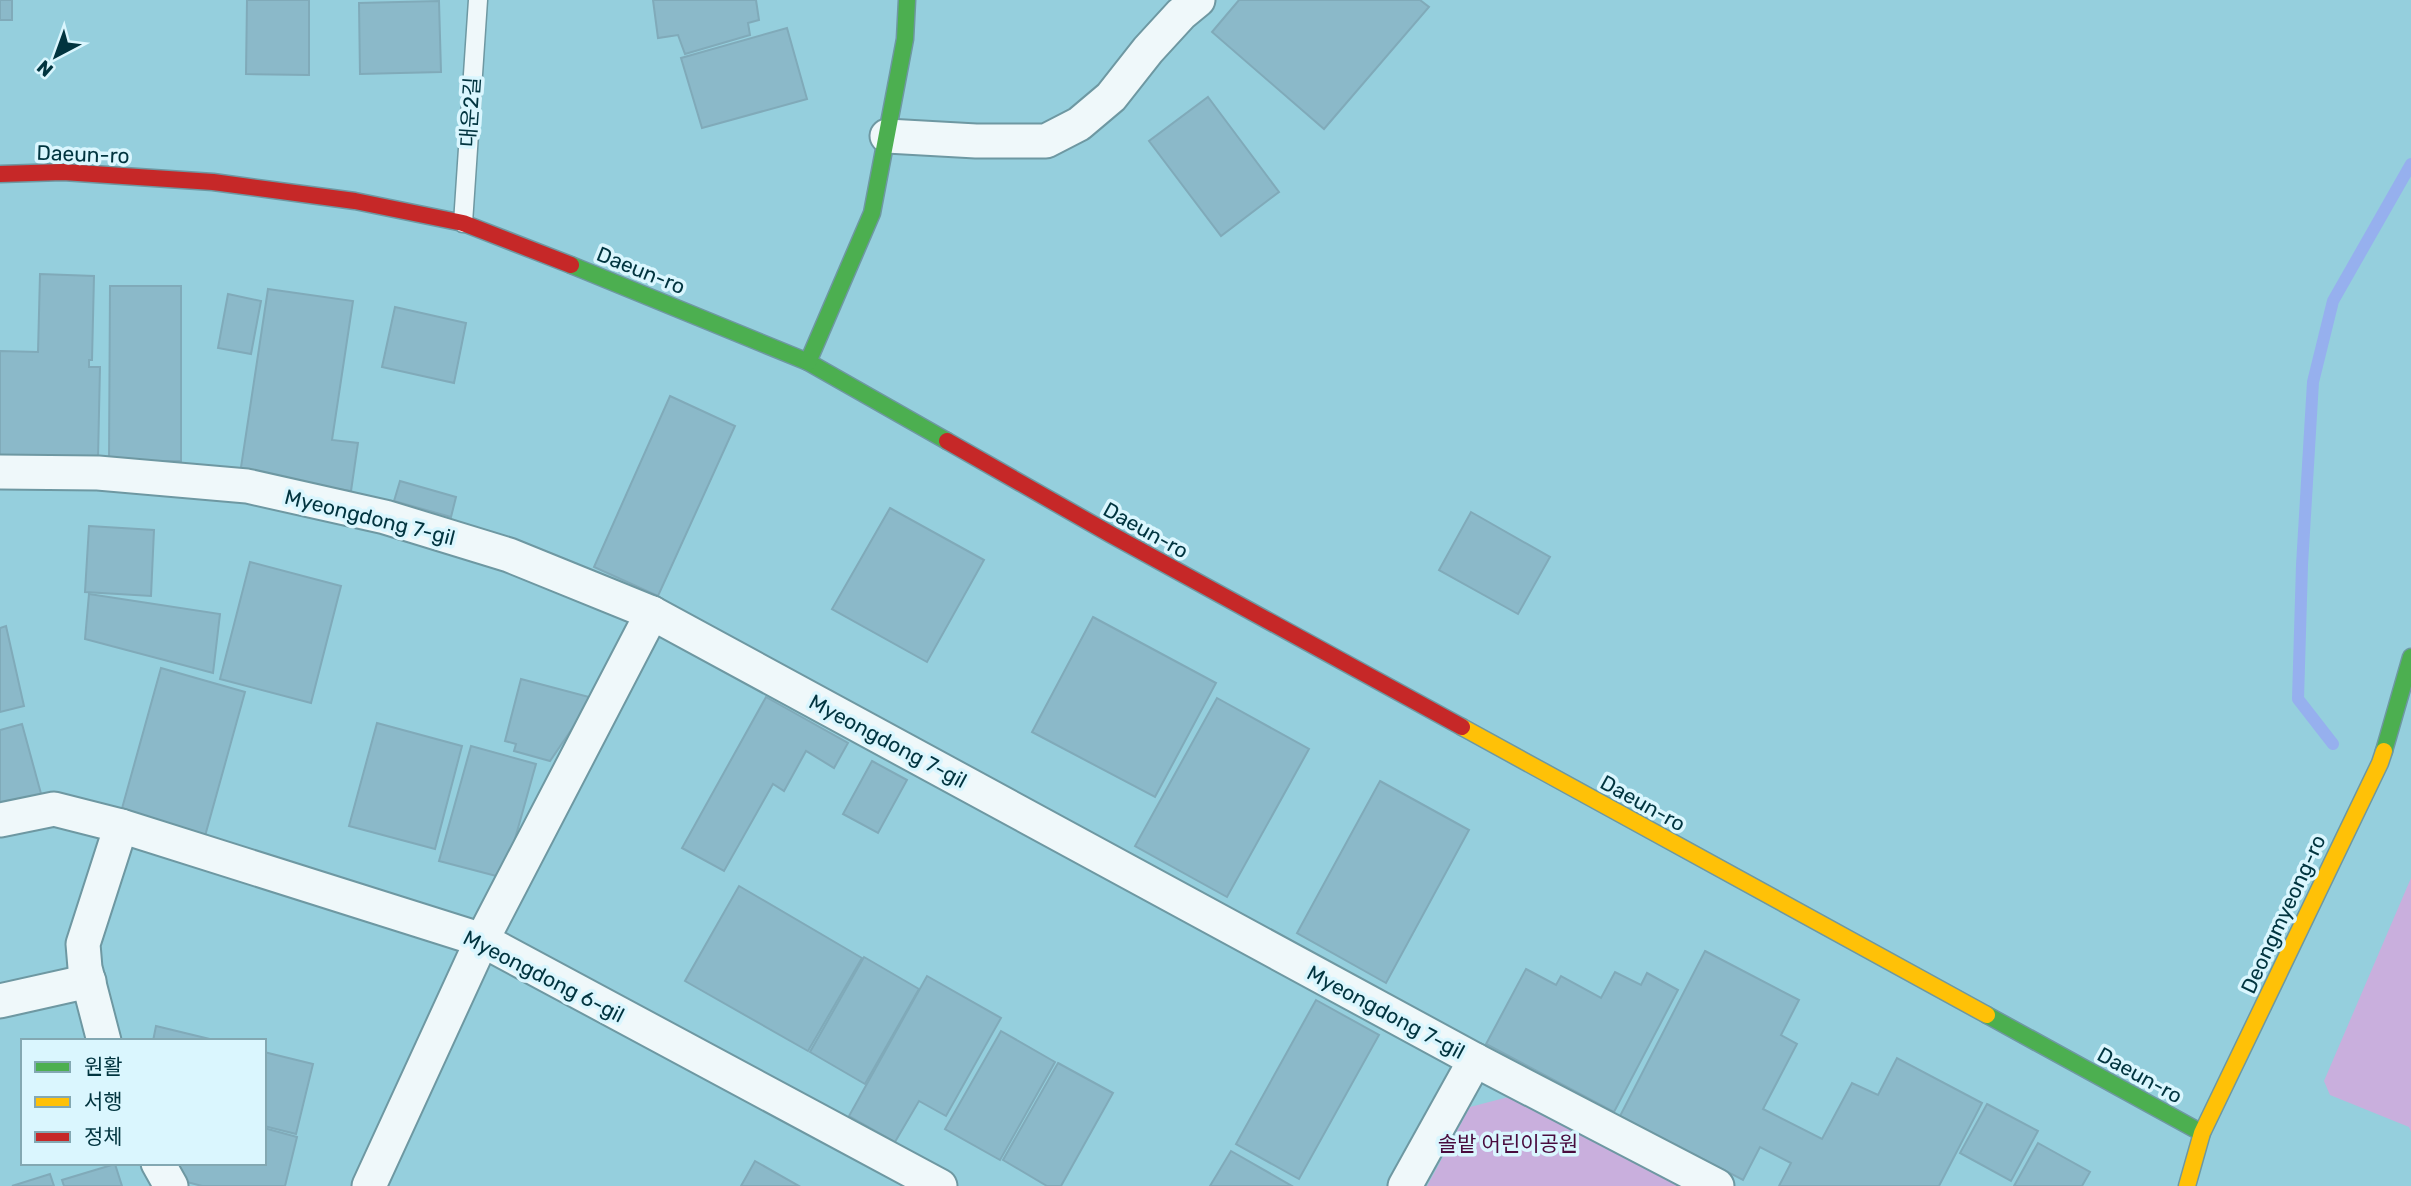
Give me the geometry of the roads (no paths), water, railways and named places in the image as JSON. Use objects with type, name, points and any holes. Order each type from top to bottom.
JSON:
[{"type":"main road","points":[[808,362],[872,213],[905,39],[907,0]]},
{"type":"main road","name":"Daeun-ro","points":[[0,174],[64,172],[213,182],[355,201],[463,223],[617,282],[808,362],[1146,554],[2202,1133]]},
{"type":"main road","name":"Deongmyeong-ro","points":[[2187,1186],[2202,1133],[2380,763],[2411,657]]},
{"type":"street","points":[[887,136],[976,141],[1046,141],[1079,124],[1111,97],[1148,50],[1181,14],[1198,0]]},
{"type":"street","name":"Myeongdong 7-gil","points":[[0,472],[98,473],[247,486],[385,517],[509,555],[652,613],[1475,1060],[1717,1186]]},
{"type":"street","points":[[369,1186],[482,940],[652,613]]},
{"type":"street","name":"Myeongdong 6-gil","points":[[0,820],[54,809],[121,826],[482,940],[940,1186]]},
{"type":"street","points":[[104,1039],[83,944],[121,826]]},
{"type":"street","points":[[0,1001],[89,981]]},
{"type":"street","points":[[1405,1186],[1475,1060]]},
{"type":"street","points":[[159,1165],[171,1186]]},
{"type":"lane","name":"대운2길","points":[[463,223],[478,0]]},
{"type":"waterway","points":[[2333,744],[2298,699],[2302,565],[2313,382],[2333,301],[2411,164]]},
{"type":"park label","name":"솔밭 어린이공원","points":[[1508,1143]]}]
